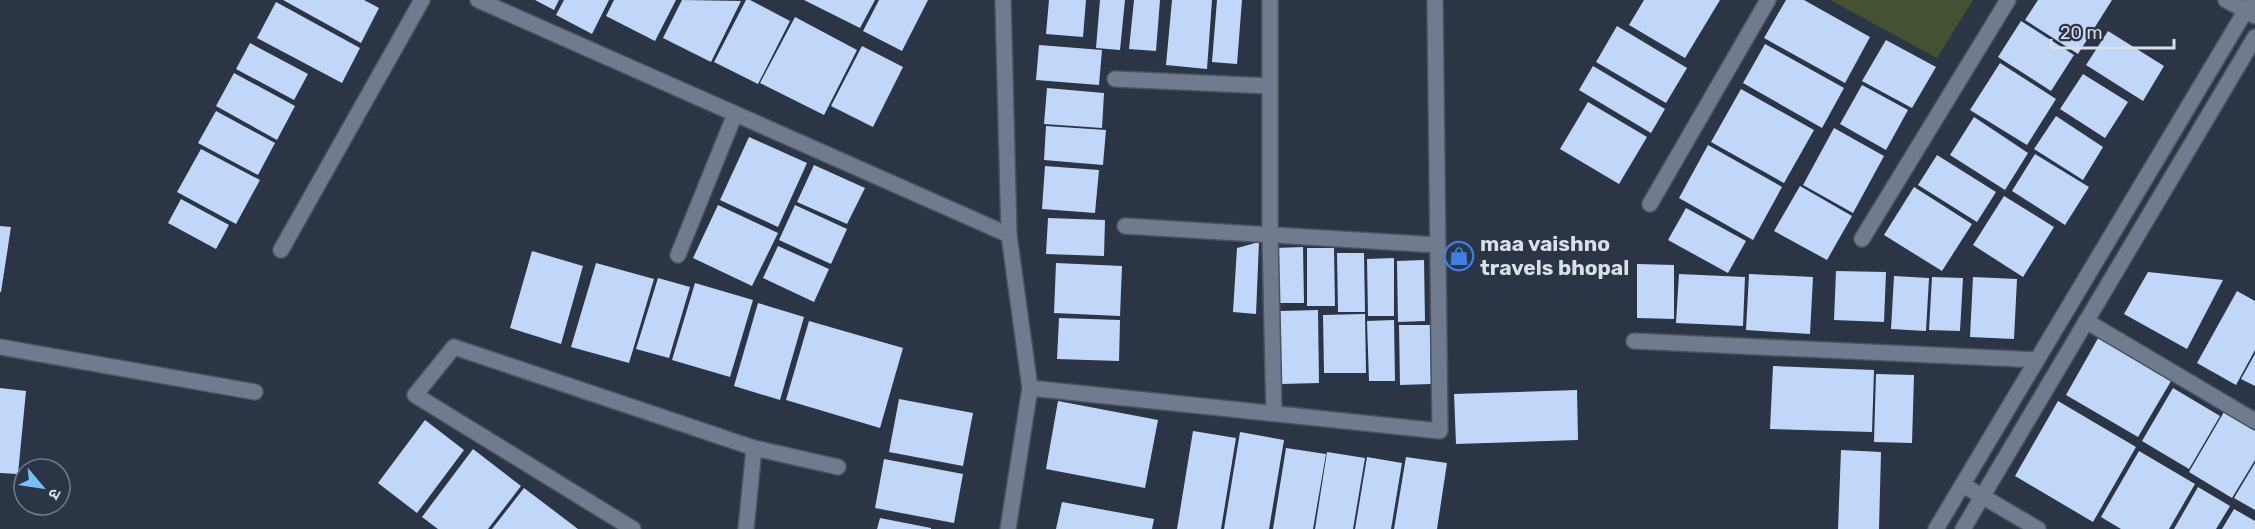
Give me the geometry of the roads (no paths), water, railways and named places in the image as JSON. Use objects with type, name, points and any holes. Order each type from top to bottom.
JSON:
[{"type":"street","points":[[280,250],[422,0]]},
{"type":"street","points":[[477,0],[1009,235]]},
{"type":"street","points":[[1003,0],[1009,235],[1030,388],[1008,529]]},
{"type":"street","points":[[1270,0],[1270,236],[1274,413]]},
{"type":"street","points":[[1030,388],[1440,431],[1435,0]]},
{"type":"street","points":[[1650,204],[1768,0]]},
{"type":"street","points":[[1862,239],[2008,0]]},
{"type":"street","points":[[1936,529],[2251,9],[2226,0]]},
{"type":"street","points":[[1963,529],[2255,37]]},
{"type":"street","points":[[1115,79],[1270,86]]},
{"type":"street","points":[[678,255],[735,114]]},
{"type":"street","points":[[1125,226],[1438,245]]},
{"type":"street","points":[[2086,321],[2255,421]]},
{"type":"street","points":[[1634,341],[2037,360]]},
{"type":"street","points":[[0,347],[255,392]]},
{"type":"street","points":[[633,529],[415,395],[454,347],[754,448],[838,467]]},
{"type":"street","points":[[746,529],[754,448]]},
{"type":"street","points":[[1962,485],[2038,529]]},
{"type":"place","name":"maa vaishno travels bhopal","points":[[1459,256]]}]
